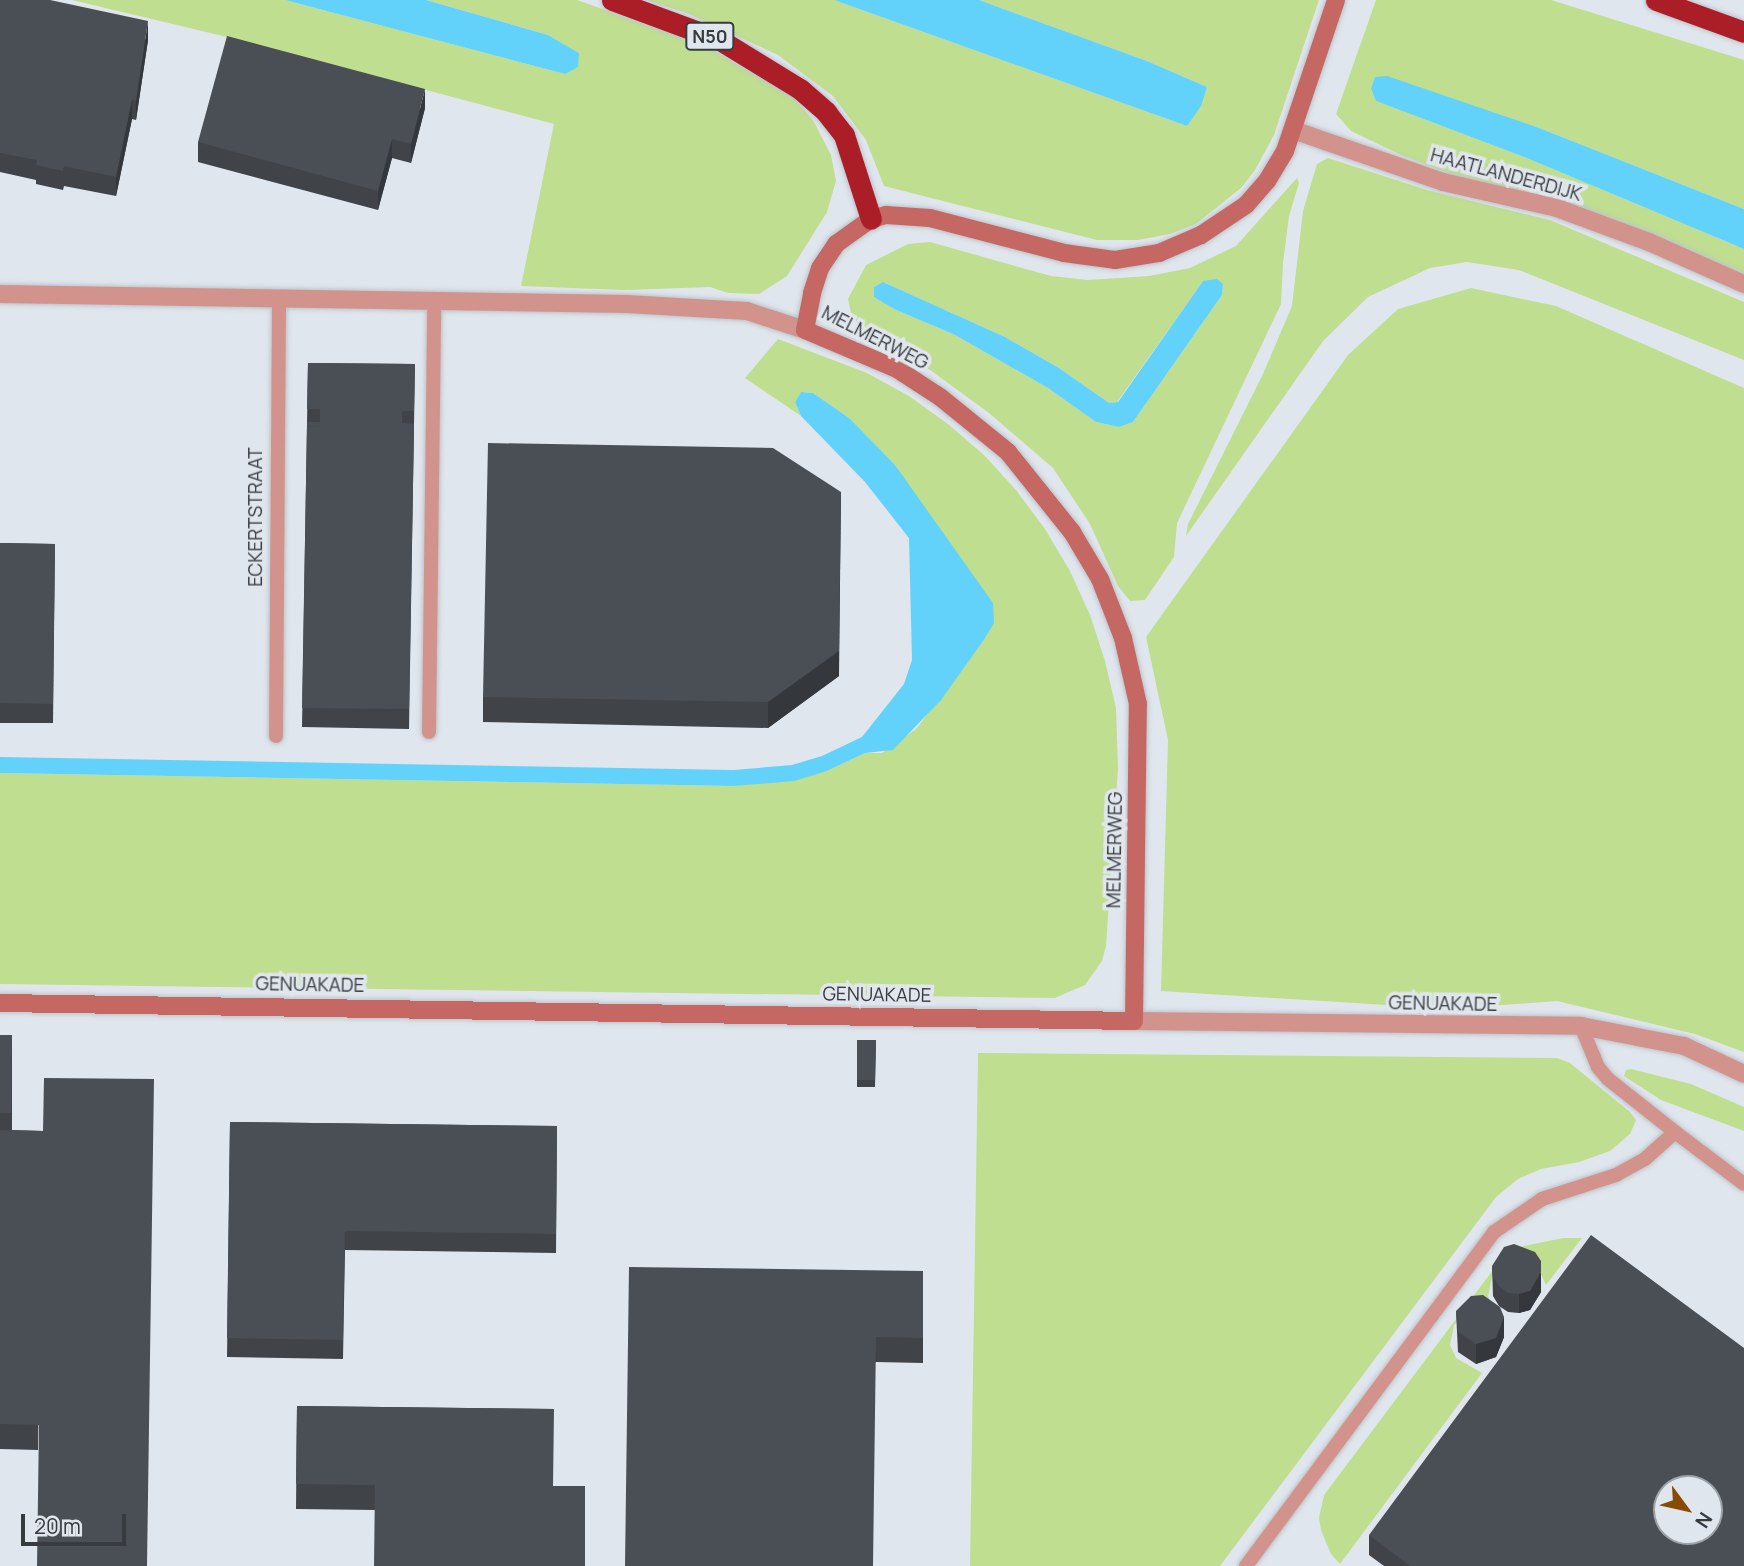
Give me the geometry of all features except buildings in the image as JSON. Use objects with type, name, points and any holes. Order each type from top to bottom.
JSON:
[{"type":"highway","name":"N50","points":[[612,0],[720,40],[800,89],[826,112],[844,135],[872,219]]},
{"type":"highway","points":[[1656,0],[1744,32]]},
{"type":"street","name":"MELMERWEG","points":[[1134,1021],[1138,705],[1123,638],[1100,579],[1072,532],[1008,452],[940,397],[897,369],[805,330],[814,283],[836,244],[872,219],[901,214],[930,218],[1093,258],[1115,260],[1159,253],[1193,240],[1246,205],[1267,181],[1293,130],[1336,0]]},
{"type":"street","name":"HAATLANDERDIJK","points":[[1293,130],[1443,182],[1558,208],[1649,242],[1744,284]]},
{"type":"street","points":[[0,294],[627,304],[747,312],[805,330]]},
{"type":"street","name":"GENUAKADE","points":[[0,1003],[1581,1026],[1684,1046],[1744,1074]]},
{"type":"lane","name":"ECKERTSTRAAT","points":[[276,736],[279,299]]},
{"type":"lane","points":[[429,732],[434,301]]},
{"type":"lane","points":[[1581,1026],[1598,1067],[1608,1079],[1744,1184]]},
{"type":"lane","points":[[1246,1566],[1494,1232],[1542,1199],[1616,1175],[1645,1159],[1675,1132]]},
{"type":"green space","points":[[72,0],[285,0],[565,74],[579,53],[548,35],[426,0],[577,0],[704,45],[792,96],[813,120],[831,155],[836,181],[827,212],[787,276],[759,294],[728,293],[710,287],[625,290],[521,286],[554,124],[223,36]]},
{"type":"green space","points":[[646,0],[834,0],[1187,126],[1207,87],[1147,61],[979,0],[1319,0],[1274,135],[1255,170],[1241,188],[1196,224],[1170,234],[1138,240],[1097,240],[884,186],[866,140],[833,96],[778,55],[689,14]]},
{"type":"green space","points":[[1376,0],[1551,0],[1744,60],[1744,209],[1539,128],[1371,89],[1376,101],[1529,159],[1744,249],[1744,275],[1574,204],[1538,193],[1471,182],[1401,155],[1351,131],[1336,114]]},
{"type":"green space","points":[[1328,158],[1427,190],[1550,220],[1744,302],[1744,360],[1519,270],[1467,262],[1430,268],[1368,297],[1323,341],[1186,536],[1188,524],[1263,374],[1292,306],[1303,211],[1317,164]]},
{"type":"green space","points":[[1297,178],[1299,183],[1289,216],[1283,263],[1281,304],[1177,523],[1174,557],[1145,600],[1130,601],[1118,586],[1090,524],[1053,468],[989,413],[904,351],[861,329],[851,313],[848,299],[866,265],[908,244],[930,242],[1051,276],[1088,280],[1149,276],[1190,268],[1236,246]],"holes":[[[1203,281],[1223,284],[1222,295],[1133,422],[1119,427],[1096,422],[1048,388],[955,335],[894,309],[875,297],[874,287],[883,282],[1005,337],[1059,368],[1109,403],[1117,402]]]},
{"type":"green space","points":[[1471,288],[1556,306],[1744,388],[1744,1052],[1695,1034],[1557,1001],[1451,1009],[1161,991],[1168,740],[1146,637],[1348,355],[1398,309]]},
{"type":"green space","points":[[778,339],[867,373],[909,396],[948,424],[984,455],[1016,490],[1045,529],[1070,571],[1090,615],[1116,708],[1118,769],[1106,946],[1102,961],[1085,985],[1055,998],[0,984],[0,773],[734,786],[827,771],[865,753],[882,753],[916,729],[983,641],[849,418],[813,393],[801,392],[795,402],[801,416],[745,378]]},
{"type":"green space","points":[[978,1053],[1557,1058],[1570,1063],[1630,1112],[1636,1120],[1630,1134],[1610,1151],[1579,1162],[1541,1169],[1518,1179],[1496,1197],[1220,1566],[970,1566]]},
{"type":"green space","points":[[1626,1070],[1691,1084],[1744,1107],[1744,1131],[1661,1100],[1624,1076]]},
{"type":"green space","points":[[1563,1238],[1582,1238],[1546,1285],[1540,1272],[1493,1273],[1488,1296],[1493,1309],[1461,1318],[1454,1325],[1450,1345],[1456,1358],[1482,1373],[1340,1564],[1331,1554],[1321,1530],[1319,1518],[1324,1495],[1502,1258],[1519,1247]]},
{"type":"water","points":[[285,0],[426,0],[548,35],[579,53],[578,67],[565,74]]},
{"type":"water","points":[[834,0],[979,0],[1147,61],[1207,87],[1201,106],[1187,126]]},
{"type":"water","points":[[1387,76],[1539,128],[1744,209],[1744,249],[1529,159],[1376,101],[1371,89],[1375,77]]},
{"type":"water","points":[[1217,279],[1223,284],[1222,295],[1133,422],[1119,427],[1096,422],[1048,388],[955,335],[894,309],[874,297],[874,287],[883,282],[1005,337],[1059,368],[1109,403],[1118,402],[1203,281]]},
{"type":"water","points":[[801,392],[813,393],[849,418],[895,465],[993,603],[994,623],[983,641],[941,700],[893,750],[865,753],[827,771],[794,781],[734,786],[0,773],[0,757],[734,770],[792,765],[822,756],[862,737],[904,684],[912,660],[909,538],[865,482],[801,416],[795,402]]}]
